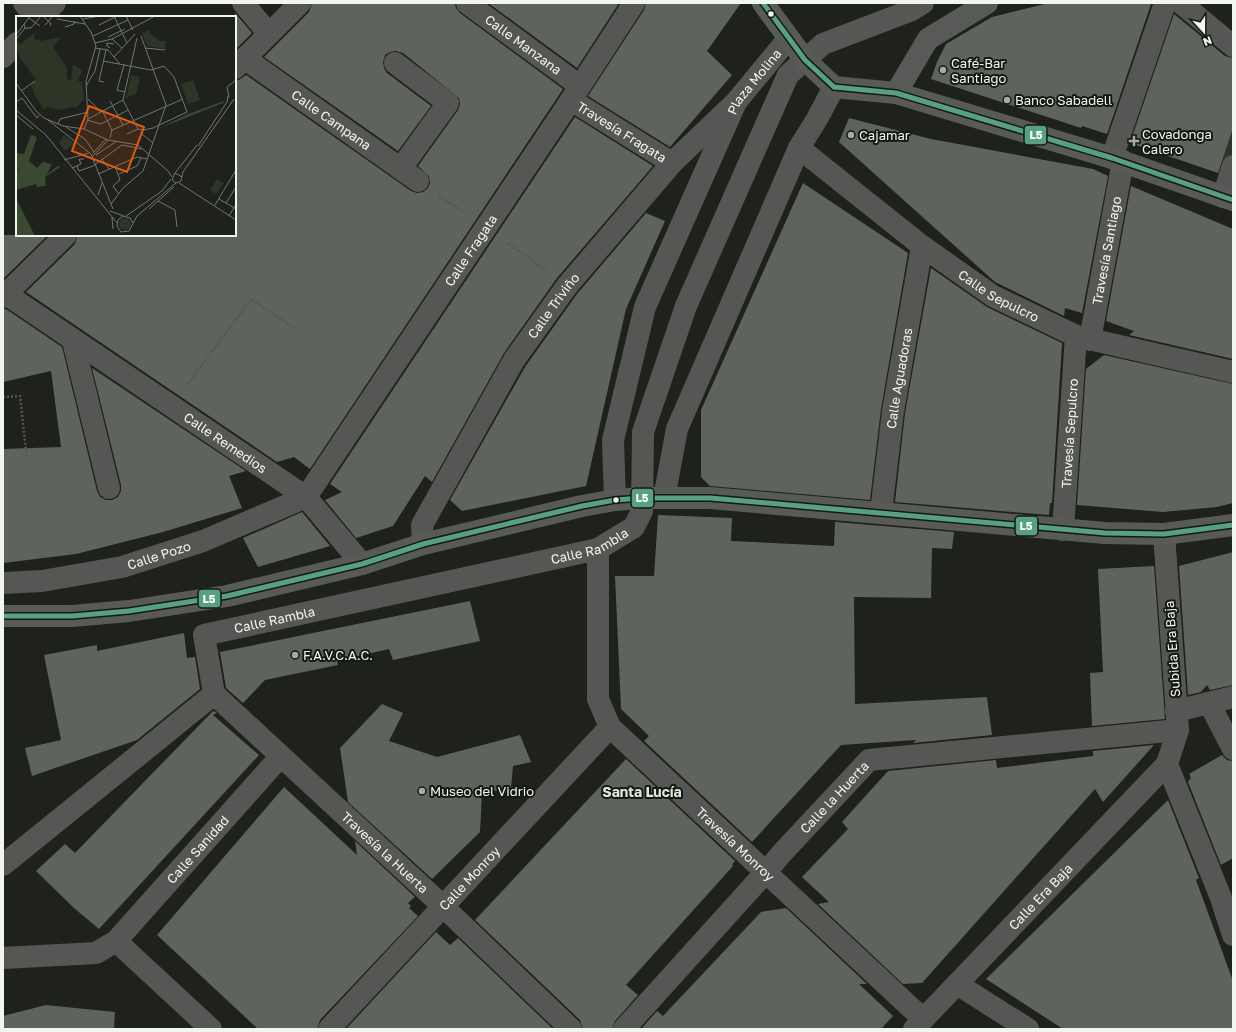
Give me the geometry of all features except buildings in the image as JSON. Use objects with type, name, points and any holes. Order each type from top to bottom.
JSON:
[{"type":"street","points":[[24,3],[35,16]]},
{"type":"street","points":[[42,16],[55,3]]},
{"type":"street","points":[[243,3],[269,34]]},
{"type":"street","points":[[240,63],[300,3]]},
{"type":"street","name":"Calle Manzana","points":[[467,3],[576,93]]},
{"type":"street","name":"Calle Fragata","points":[[306,497],[576,93],[634,3]]},
{"type":"street","points":[[763,3],[788,39]]},
{"type":"street","name":"Calle Rambla","points":[[214,694],[204,635],[598,549],[634,527],[642,511],[643,432],[686,306],[788,75],[823,44],[912,10],[923,3]]},
{"type":"street","points":[[896,93],[928,39],[988,3]]},
{"type":"street","name":"Travesía Santiago","points":[[1083,338],[1117,159],[1165,3]]},
{"type":"street","points":[[1182,3],[1233,46]]},
{"type":"street","name":"Plaza Molina","points":[[615,500],[613,440],[645,307],[736,102],[788,39],[805,60],[834,87]]},
{"type":"street","points":[[3,57],[16,44]]},
{"type":"street","name":"Calle Campana","points":[[240,63],[418,181]]},
{"type":"street","points":[[395,63],[448,103],[400,168]]},
{"type":"street","points":[[664,498],[677,428],[799,148],[834,87],[896,93],[1117,159],[1228,198]]},
{"type":"street","name":"Travesía Fragata","points":[[576,93],[672,163]]},
{"type":"street","name":"Calle Triviño","points":[[423,544],[422,525],[514,360],[567,286],[672,163],[736,102]]},
{"type":"street","name":"Calle Sepulcro","points":[[799,148],[922,246],[992,296],[1083,338],[1233,372]]},
{"type":"street","points":[[1228,198],[1233,166]]},
{"type":"street","points":[[1228,198],[1233,169]]},
{"type":"street","points":[[4,296],[65,236]]},
{"type":"street","name":"Calle Aguadoras","points":[[881,512],[893,411],[922,246]]},
{"type":"street","name":"Calle Remedios","points":[[4,296],[306,497],[362,564]]},
{"type":"street","name":"Travesía Sepulcro","points":[[1063,530],[1083,338]]},
{"type":"street","points":[[73,341],[109,488]]},
{"type":"street","name":"Calle Pozo","points":[[3,583],[42,581],[122,567],[203,541],[306,497]]},
{"type":"street","points":[[3,616],[72,616],[177,604],[273,586],[362,564],[423,544],[582,506],[615,500],[642,498],[710,498],[881,512],[1063,530],[1112,533],[1164,534],[1233,525]]},
{"type":"street","name":"Subida Era Baja","points":[[1164,534],[1177,721],[1167,764]]},
{"type":"street","name":"Travesía Monroy","points":[[598,549],[598,699],[610,727],[766,872],[918,1024]]},
{"type":"street","points":[[3,866],[214,694]]},
{"type":"street","name":"Travesía la Huerta","points":[[214,694],[443,907],[571,1029]]},
{"type":"street","name":"Calle la Huerta","points":[[624,1029],[782,853],[869,760],[1177,721],[1209,703],[1233,697]]},
{"type":"street","points":[[1209,703],[1233,748]]},
{"type":"street","name":"Calle Monroy","points":[[329,1029],[610,727]]},
{"type":"street","name":"Calle Sanidad","points":[[3,958],[96,953],[116,942],[280,757]]},
{"type":"street","points":[[1167,764],[1225,884],[1233,935]]},
{"type":"street","name":"Calle Era Baja","points":[[918,1024],[1167,764]]},
{"type":"street","points":[[116,942],[211,1029]]},
{"type":"street","points":[[957,984],[1028,1029]]},
{"type":"path","points":[[172,407],[251,299],[296,329]]},
{"type":"path","points":[[3,397],[20,396],[27,460]]},
{"type":"green space","points":[[1233,128],[1233,178],[1218,174]]},
{"type":"transit line","name":"L5","points":[[763,3],[805,60],[834,87]]},
{"type":"transit line","name":"L5","points":[[834,87],[896,93],[1112,158],[1233,200]]},
{"type":"transit line","name":"L5","points":[[3,616],[72,616],[129,611],[227,596],[362,564],[423,544],[582,506],[615,500],[642,498],[710,498],[1105,533],[1164,534],[1233,525]]},
{"type":"place","name":"Café-Bar Santiago","points":[[943,70]]},
{"type":"place","name":"Banco Sabadell","points":[[1007,100]]},
{"type":"place","name":"Cajamar","points":[[851,135]]},
{"type":"place","name":"Covadonga Calero","points":[[1134,141]]},
{"type":"place","name":"F.A.V.C.A.C.","points":[[295,655]]},
{"type":"place","name":"Museo del Vidrio","points":[[422,791]]},
{"type":"district","name":"Santa Lucía","points":[[642,791]]}]
